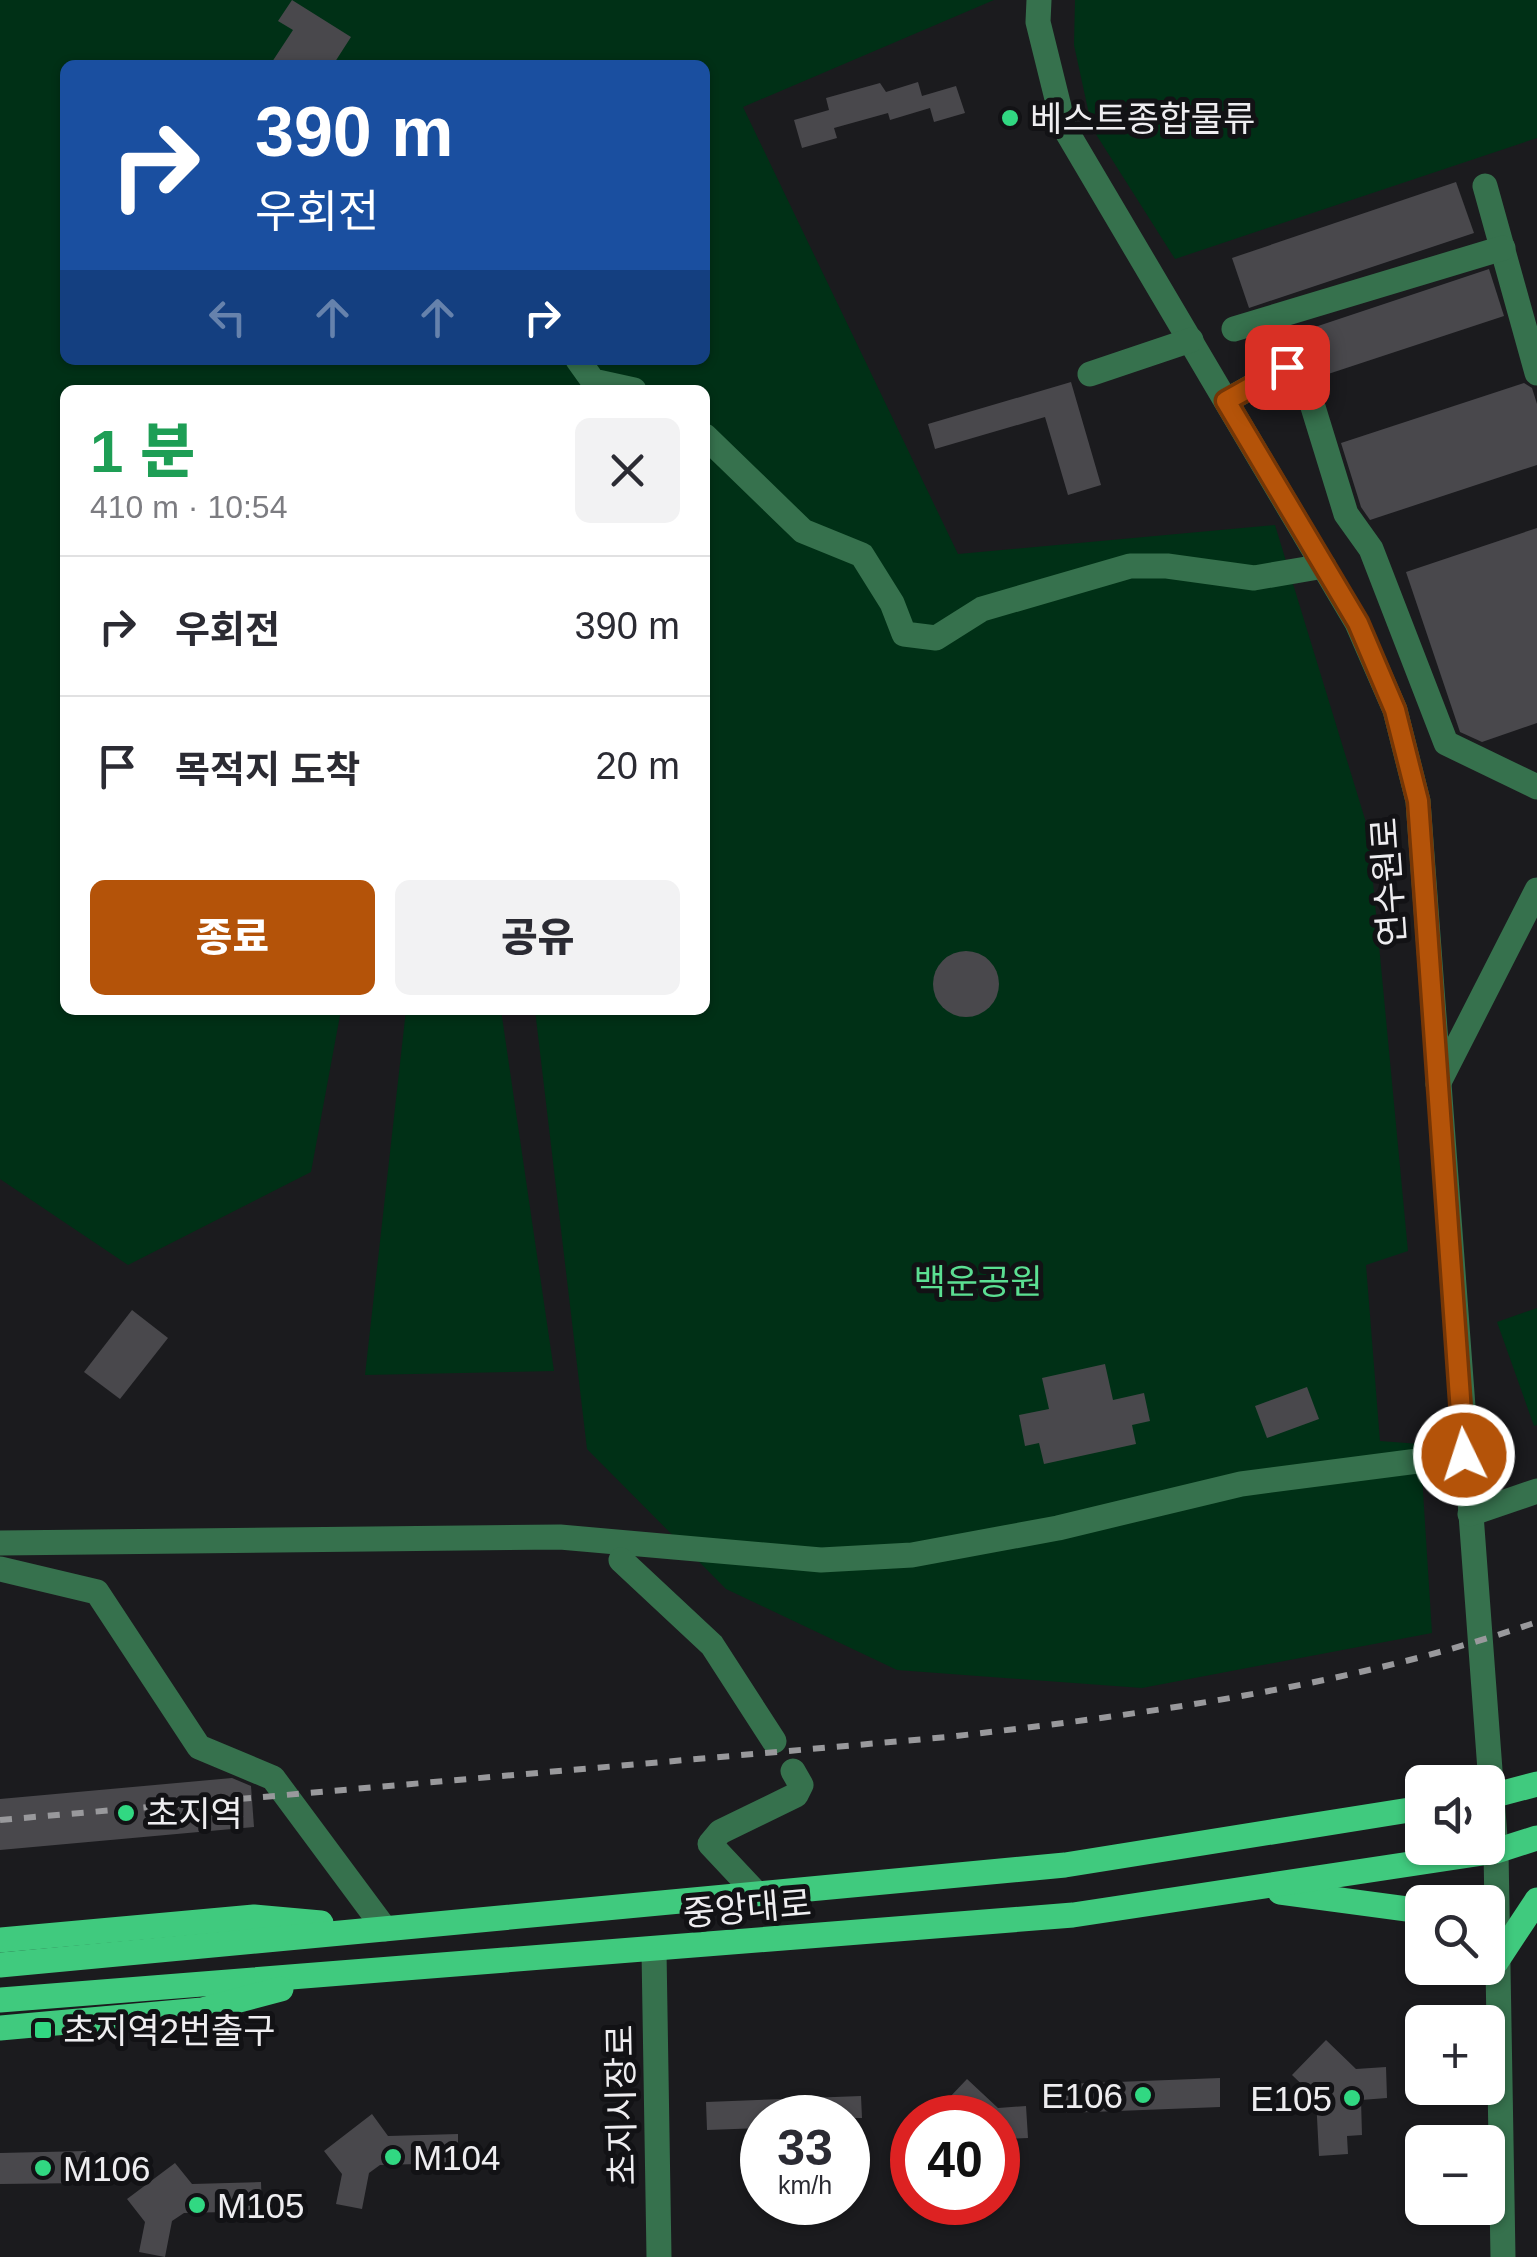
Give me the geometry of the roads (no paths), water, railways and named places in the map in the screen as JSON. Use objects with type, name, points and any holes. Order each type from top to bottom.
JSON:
[{"type":"main road","points":[[1505,1793],[1537,1784]]},
{"type":"main road","name":"중앙대로","points":[[0,1964],[1066,1864],[1405,1811]]},
{"type":"main road","name":"중앙대로","points":[[1505,1848],[1537,1838]]},
{"type":"main road","name":"중앙대로","points":[[0,2000],[654,1952],[1072,1915],[1405,1865]]},
{"type":"main road","points":[[1246,1889],[1405,1909]]},
{"type":"main road","points":[[1505,1940],[1537,1900]]},
{"type":"main road","points":[[0,1940],[254,1917],[385,1929]]},
{"type":"main road","points":[[0,2028],[202,2010],[337,1974]]},
{"type":"street","name":"연수원로","points":[[1039,0],[1038,22],[1064,126],[1358,623],[1395,710],[1418,801],[1487,1765]]},
{"type":"street","points":[[1485,186],[1537,372]]},
{"type":"street","points":[[1234,330],[1503,248]]},
{"type":"street","points":[[1274,318],[1287,367],[1308,394],[1346,514],[1371,549],[1446,743],[1537,786]]},
{"type":"street","points":[[1090,374],[1191,340]]},
{"type":"street","points":[[582,365],[593,381],[611,385]]},
{"type":"street","points":[[1226,401],[1287,367]]},
{"type":"street","points":[[710,441],[803,531],[862,555],[892,603],[904,634],[916,638],[936,638],[982,608],[1130,566],[1167,566],[1254,578],[1324,566]]},
{"type":"street","points":[[1537,796],[1537,809]]},
{"type":"street","points":[[1438,1084],[1537,890]]},
{"type":"street","points":[[0,1544],[560,1536],[821,1560],[912,1555],[1058,1528],[1241,1484],[1464,1455]]},
{"type":"street","points":[[1470,1514],[1537,1492]]},
{"type":"street","points":[[621,1560],[712,1644],[774,1741]]},
{"type":"street","points":[[0,1569],[96,1592],[200,1747],[274,1778],[385,1929]]},
{"type":"street","points":[[756,1892],[710,1844],[720,1832],[796,1795],[802,1785],[793,1771]]},
{"type":"street","name":"초지시장로","points":[[654,1952],[658,2257]]},
{"type":"street","name":"연수원로","points":[[1493,1985],[1503,2257]]},
{"type":"railway","points":[[0,1820],[1022,1728],[1172,1708],[1320,1681],[1466,1645],[1537,1622]]},
{"type":"place","name":"베스트종합물류","points":[[1010,118]]},
{"type":"place","name":"초지역","points":[[126,1813]]},
{"type":"place","name":"초지역2번출구","points":[[43,2030]]},
{"type":"place","name":"E106","points":[[1143,2095]]},
{"type":"place","name":"E105","points":[[1352,2098]]},
{"type":"place","name":"M104","points":[[393,2157]]},
{"type":"place","name":"M106","points":[[43,2168]]},
{"type":"place","name":"M105","points":[[197,2205]]},
{"type":"park label","name":"백운공원","points":[[978,1281]]}]
